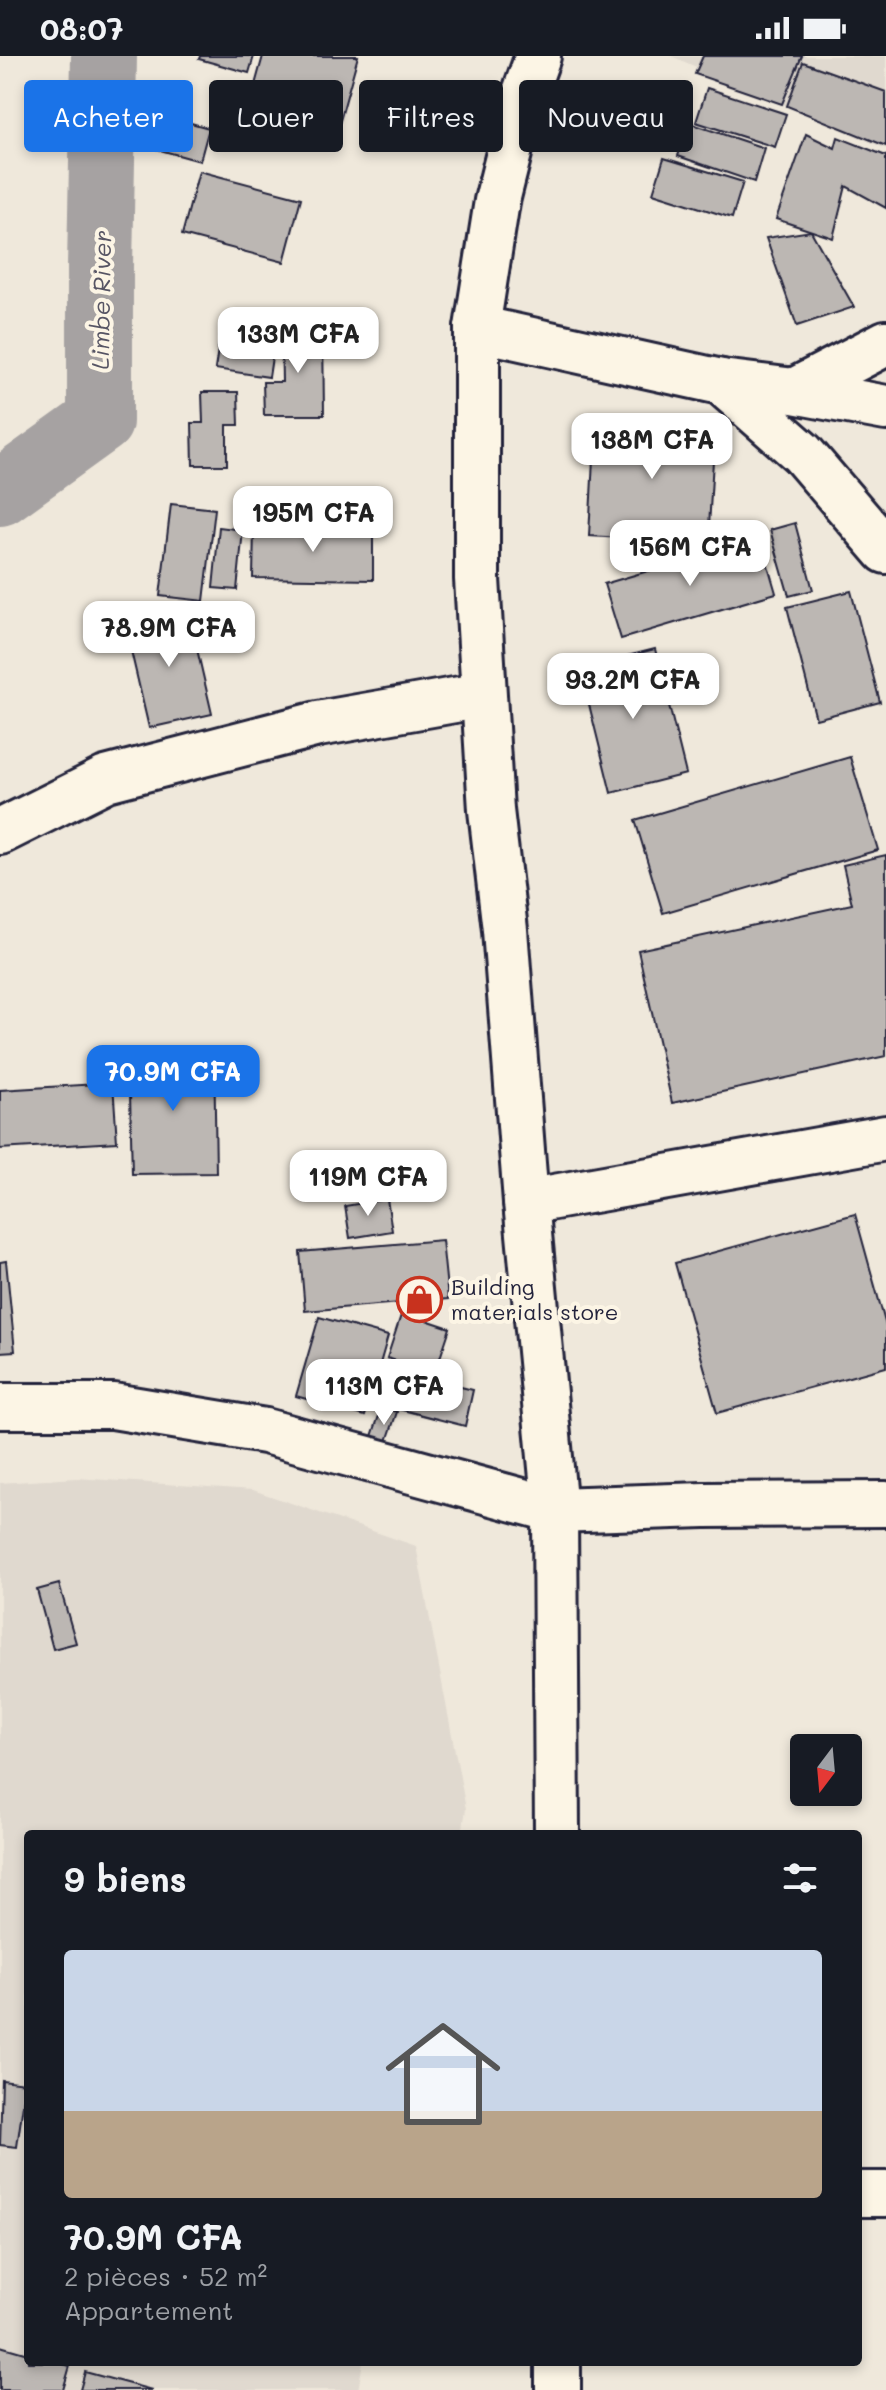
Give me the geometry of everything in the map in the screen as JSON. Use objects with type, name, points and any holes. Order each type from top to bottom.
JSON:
[{"type":"street","points":[[538,56],[522,101],[497,201],[477,328],[477,579],[491,810],[505,930],[526,1202],[555,1510],[557,1830]]},
{"type":"street","points":[[477,328],[721,382],[794,391],[886,408]]},
{"type":"street","points":[[794,391],[886,343]]},
{"type":"street","points":[[721,382],[802,453],[886,551]]},
{"type":"street","points":[[0,832],[106,779],[318,724],[483,695]]},
{"type":"street","points":[[526,1202],[886,1138]]},
{"type":"street","points":[[0,1406],[113,1406],[265,1431],[555,1510],[886,1504]]},
{"type":"street","points":[[862,2194],[886,2194]]},
{"type":"street","points":[[558,2366],[558,2390]]},
{"type":"shaded area","points":[[671,56],[886,56],[886,149]]},
{"type":"shaded area","points":[[76,1478],[253,1490],[416,1546],[466,1809],[463,1830],[24,1830],[24,2366],[362,2366],[358,2390],[0,2390],[0,1483]]},
{"type":"building","points":[[200,56],[254,56],[249,73],[199,59]]},
{"type":"building","points":[[263,56],[358,56],[343,110],[343,80],[256,80]]},
{"type":"building","points":[[703,56],[802,56],[782,104],[695,74]]},
{"type":"building","points":[[803,62],[886,92],[886,146],[787,106]]},
{"type":"building","points":[[707,88],[786,114],[775,147],[696,122]]},
{"type":"building","points":[[193,124],[209,128],[200,161],[167,152],[193,152]]},
{"type":"building","points":[[693,124],[764,148],[754,182],[678,156],[679,152],[693,152]]},
{"type":"building","points":[[806,134],[835,148],[838,137],[886,156],[886,208],[846,186],[833,238],[776,219]]},
{"type":"building","points":[[664,158],[743,182],[732,218],[653,193]]},
{"type":"building","points":[[199,171],[301,198],[284,262],[182,235]]},
{"type":"building","points":[[811,231],[854,307],[797,326],[766,238]]},
{"type":"building","points":[[323,327],[324,415],[264,415],[263,382],[282,382],[281,328]]},
{"type":"building","points":[[220,336],[274,344],[269,377],[215,369]]},
{"type":"building","points":[[202,392],[238,392],[239,425],[227,425],[227,465],[193,465],[192,423],[203,423]]},
{"type":"building","points":[[595,420],[715,427],[708,543],[589,536]]},
{"type":"building","points":[[171,504],[215,509],[204,601],[160,596]]},
{"type":"building","points":[[795,523],[813,590],[789,596],[770,530]]},
{"type":"building","points":[[219,527],[243,530],[237,590],[213,588]]},
{"type":"building","points":[[254,528],[373,530],[373,580],[253,578]]},
{"type":"building","points":[[760,538],[776,593],[621,639],[604,584]]},
{"type":"building","points":[[851,591],[880,702],[816,719],[787,607]]},
{"type":"building","points":[[188,610],[212,714],[149,728],[125,625]]},
{"type":"building","points":[[655,649],[686,774],[611,793],[580,668]]},
{"type":"building","points":[[850,757],[878,850],[663,913],[635,820]]},
{"type":"building","points":[[886,855],[886,1056],[672,1103],[638,950],[852,904],[843,865]]},
{"type":"building","points":[[214,1051],[216,1173],[132,1174],[129,1053]]},
{"type":"building","points":[[113,1083],[117,1142],[0,1149],[0,1090]]},
{"type":"building","points":[[387,1199],[392,1231],[350,1238],[345,1206]]},
{"type":"building","points":[[855,1214],[886,1326],[886,1367],[717,1413],[675,1263]]},
{"type":"building","points":[[442,1240],[448,1299],[305,1311],[300,1252]]},
{"type":"building","points":[[6,1261],[15,1351],[0,1352],[0,1262]]},
{"type":"building","points":[[402,1312],[450,1328],[435,1373],[387,1358]]},
{"type":"building","points":[[319,1317],[388,1336],[365,1416],[296,1396]]},
{"type":"building","points":[[388,1369],[473,1390],[465,1426],[379,1404]]},
{"type":"building","points":[[382,1407],[397,1412],[385,1447],[370,1442]]},
{"type":"building","points":[[59,1584],[76,1643],[53,1649],[37,1590]]},
{"type":"building","points":[[2,2080],[24,2083],[17,2147],[0,2145]]},
{"type":"building","points":[[0,2346],[24,2353],[24,2366],[70,2366],[63,2390],[0,2390]]},
{"type":"building","points":[[85,2372],[152,2390],[80,2390]]},
{"type":"waterway","name":"Limbe River","points":[[0,493],[100,421],[104,56]]},
{"type":"place","name":"Building materials store","points":[[420,1300]]}]
